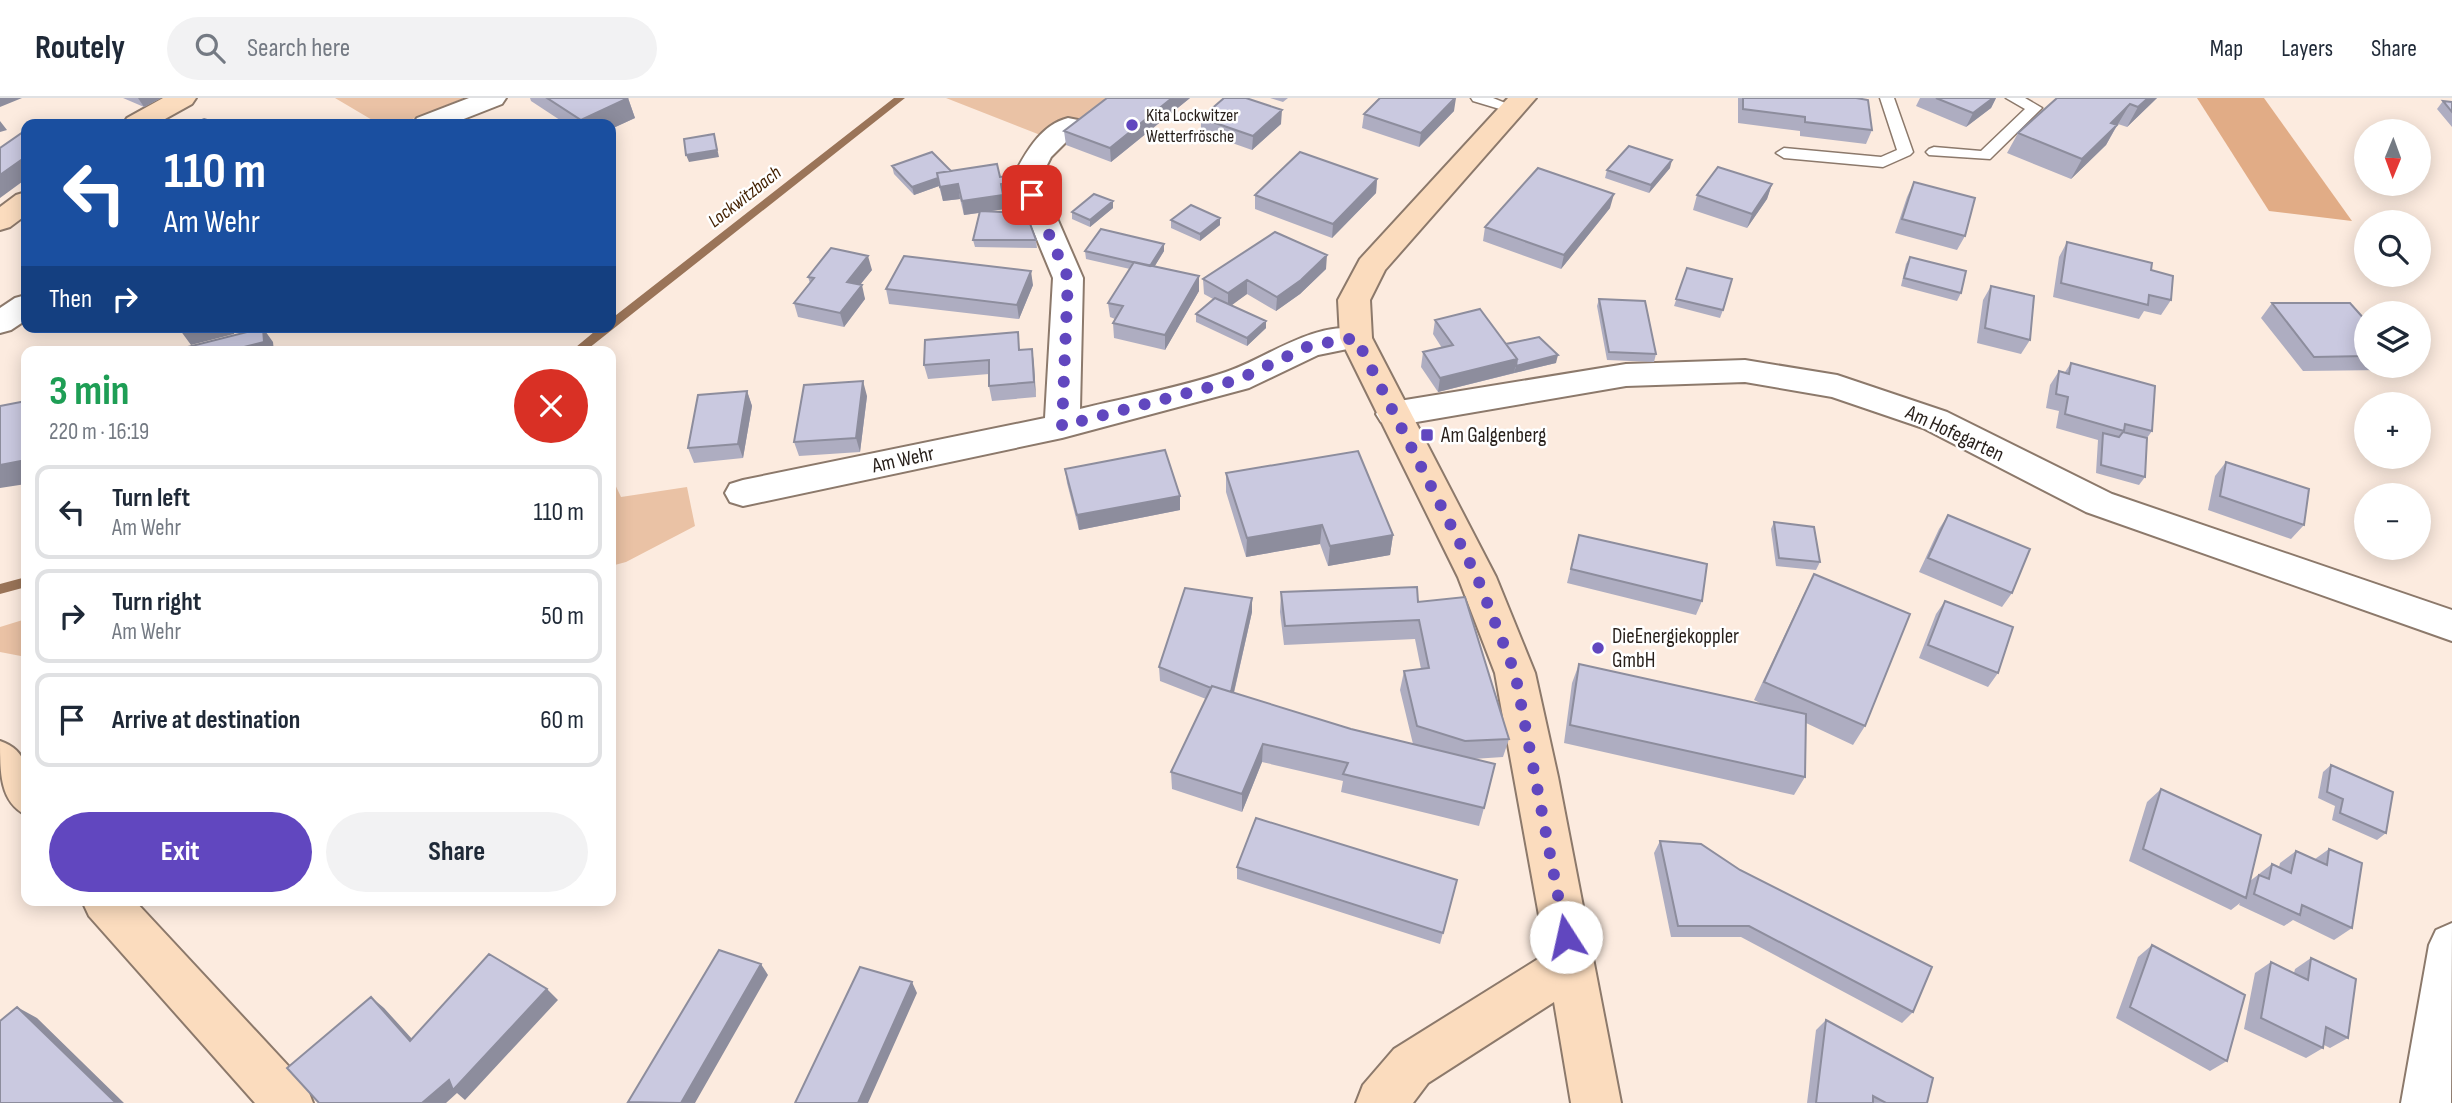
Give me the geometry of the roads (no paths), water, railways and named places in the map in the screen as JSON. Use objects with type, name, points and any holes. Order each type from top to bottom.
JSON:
[{"type":"main road","points":[[146,119],[183,98]]},
{"type":"main road","points":[[1518,104],[1371,266],[1354,300],[1356,338],[1477,577],[1515,673],[1596,1103]]},
{"type":"main road","points":[[0,222],[21,205]]},
{"type":"main road","points":[[0,759],[21,789]]},
{"type":"main road","points":[[109,906],[272,1098]]},
{"type":"main road","points":[[1381,1103],[1411,1066],[1571,964]]},
{"type":"street","points":[[440,119],[493,98]]},
{"type":"street","points":[[1062,426],[1068,278],[1026,179],[1040,153],[1068,126]]},
{"type":"street","points":[[0,323],[21,308]]},
{"type":"street","name":"Am Wehr","points":[[743,493],[1062,426],[1237,380],[1311,345],[1356,338]]},
{"type":"street","name":"Am Hofegarten","points":[[1393,414],[1626,375],[1745,371],[1837,386],[1935,420],[2099,503],[2452,626]]},
{"type":"street","points":[[2426,1103],[2452,945]]},
{"type":"lane","points":[[1478,98],[1518,104]]},
{"type":"lane","points":[[1784,153],[1883,162],[1905,152],[1887,98]]},
{"type":"lane","points":[[1934,152],[1986,156],[2035,108],[2013,98]]},
{"type":"waterway","name":"Lockwitzbach","points":[[616,321],[900,98]]},
{"type":"waterway","name":"Lockwitzbach","points":[[584,346],[600,333]]},
{"type":"waterway","name":"Lockwitzbach","points":[[0,589],[21,583]]},
{"type":"place","name":"Kita Lockwitzer Wetterfrösche","points":[[1132,125]]},
{"type":"place","name":"Am Galgenberg","points":[[1427,435]]},
{"type":"place","name":"DieEnergiekoppler GmbH","points":[[1598,648]]}]
